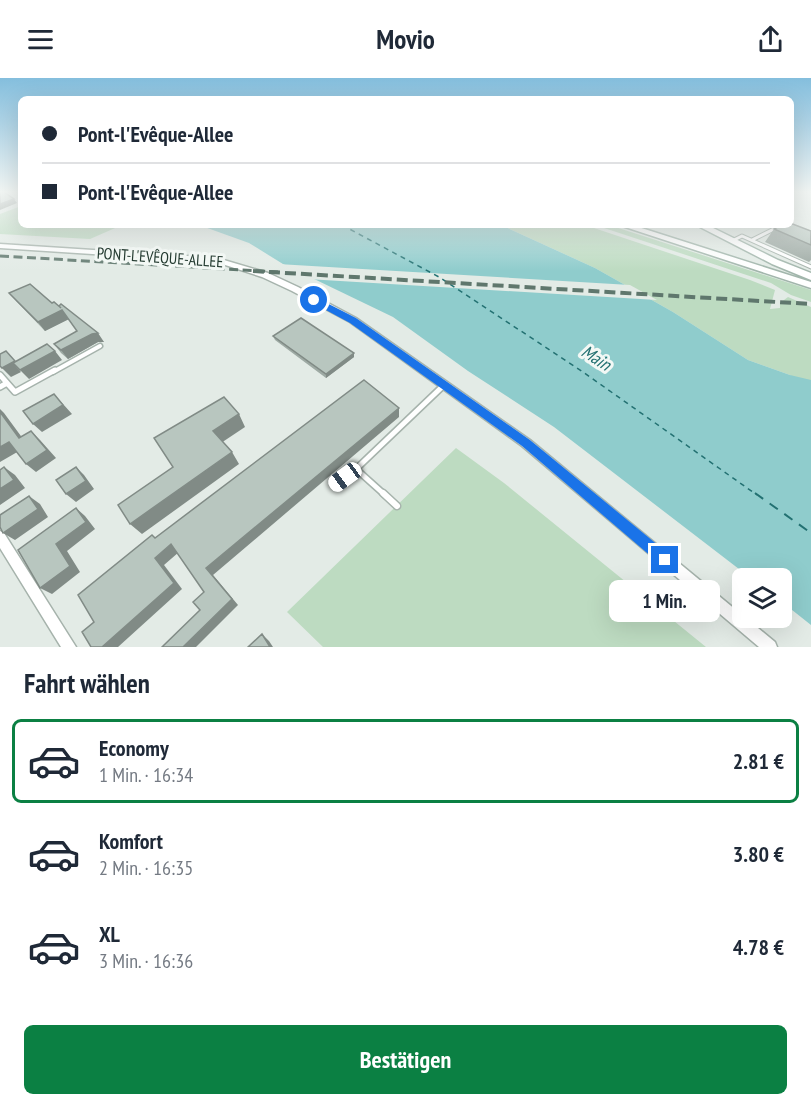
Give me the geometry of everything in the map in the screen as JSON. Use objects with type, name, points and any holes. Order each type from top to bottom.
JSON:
[{"type":"main road","points":[[633,228],[811,285]]},
{"type":"main road","points":[[655,228],[663,237]]},
{"type":"main road","points":[[706,228],[811,277]]},
{"type":"street","name":"PONT-L'EVÊQUE-ALLEE","points":[[0,246],[217,260],[232,263],[265,275],[353,320],[526,443],[770,647]]},
{"type":"street","points":[[0,537],[69,647]]},
{"type":"lane","points":[[752,240],[774,229],[782,233]]},
{"type":"lane","points":[[732,241],[742,236],[811,267]]},
{"type":"lane","points":[[0,375],[15,392],[100,346]]},
{"type":"lane","points":[[0,387],[7,383]]},
{"type":"lane","points":[[335,484],[356,469],[444,385]]},
{"type":"lane","points":[[356,469],[397,506]]},
{"type":"green space","points":[[0,219],[18,219],[18,228],[115,228],[90,239],[0,234]]},
{"type":"green space","points":[[508,228],[594,228],[775,290],[770,309],[780,308],[780,303],[788,297],[811,307],[811,390],[790,375],[748,360],[673,312],[595,268]]},
{"type":"green space","points":[[604,228],[618,228],[811,290],[811,302],[791,295],[771,283]]},
{"type":"green space","points":[[456,448],[504,483],[706,647],[323,647],[287,612]]},
{"type":"water","name":"Main","points":[[207,228],[508,228],[595,268],[673,312],[748,360],[811,380],[811,625],[792,610],[792,568],[738,568],[554,427],[468,371],[393,317],[283,264],[249,243]]},
{"type":"pier","points":[[278,264],[630,285],[657,300],[307,279]]},
{"type":"building","points":[[794,225],[811,231],[811,245],[774,229],[794,228]]},
{"type":"building","points":[[30,284],[52,303],[54,302],[61,308],[59,306],[61,304],[98,333],[61,350],[54,344],[77,331],[62,310],[38,322],[9,293]]},
{"type":"building","points":[[301,318],[354,353],[326,374],[273,336]]},
{"type":"building","points":[[47,344],[55,351],[20,370],[13,363]]},
{"type":"building","points":[[6,351],[15,361],[2,368],[0,354]]},
{"type":"building","points":[[364,380],[399,408],[206,568],[232,599],[183,647],[162,647],[200,610],[193,602],[204,592],[171,544],[155,558],[174,583],[102,647],[91,647],[82,632],[94,622],[78,595],[152,535],[155,538]]},
{"type":"building","points":[[54,394],[63,405],[33,424],[23,411]]},
{"type":"building","points":[[224,397],[239,414],[213,431],[232,452],[130,524],[118,505],[173,467],[154,438]]},
{"type":"building","points":[[0,412],[19,438],[31,431],[47,450],[26,464],[9,442],[0,447]]},
{"type":"building","points":[[4,467],[14,480],[0,489],[0,470]]},
{"type":"building","points":[[76,467],[86,481],[66,494],[56,480]]},
{"type":"building","points":[[29,496],[38,509],[3,533],[0,527],[0,515]]},
{"type":"building","points":[[76,508],[86,522],[56,544],[70,566],[40,588],[18,550]]},
{"type":"building","points":[[262,634],[270,647],[248,647]]},
{"type":"ferry route","points":[[348,228],[439,277],[583,372],[757,495]]},
{"type":"ferry route","points":[[755,493],[811,533]]},
{"type":"railway","points":[[0,256],[278,272]]},
{"type":"railway","points":[[253,271],[811,304]]},
{"type":"route","points":[[314,300],[353,320],[526,443],[665,560]]}]
